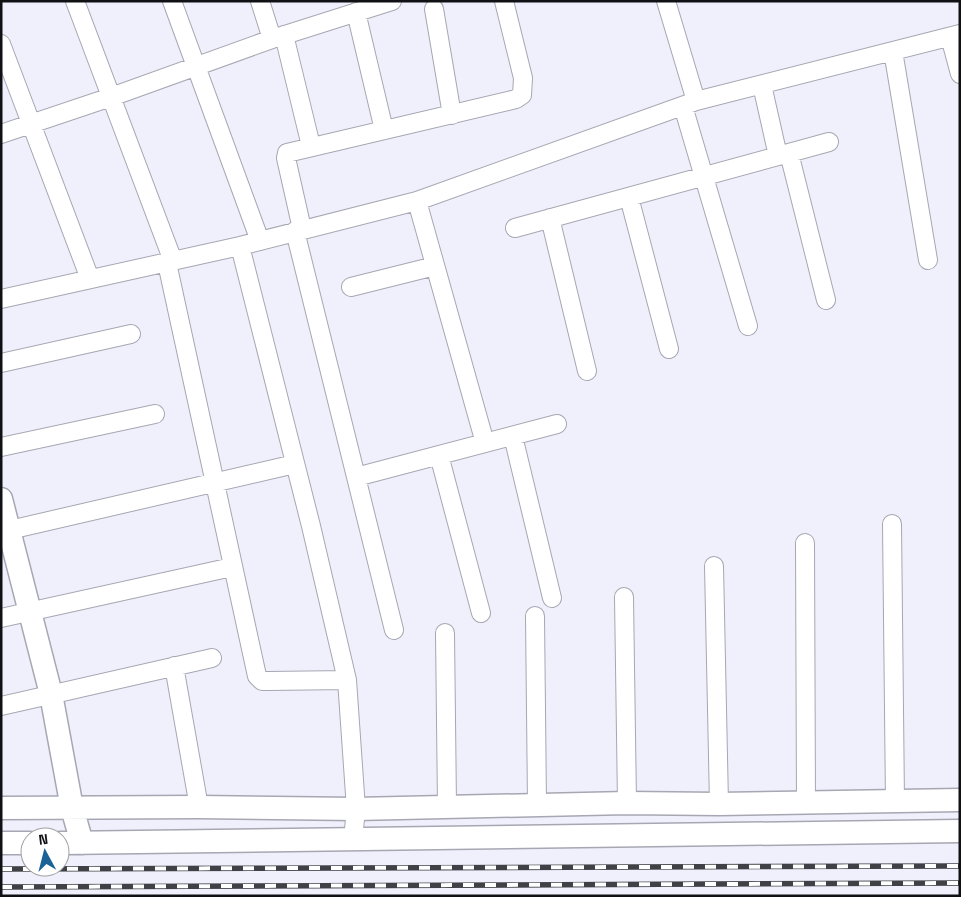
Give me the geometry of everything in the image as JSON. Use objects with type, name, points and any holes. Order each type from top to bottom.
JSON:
[{"type":"street","points":[[75,1],[170,262],[214,482],[257,676],[262,681],[347,680]]},
{"type":"street","points":[[172,1],[260,240]]},
{"type":"street","points":[[260,1],[278,37],[310,146]]},
{"type":"street","points":[[1,134],[111,97],[195,65],[359,8],[392,1]]},
{"type":"street","points":[[394,630],[298,230],[286,158],[287,153],[291,151],[452,115],[516,99],[522,95],[523,78],[504,1]]},
{"type":"street","points":[[666,1],[704,176],[748,326]]},
{"type":"street","points":[[359,8],[384,130]]},
{"type":"street","points":[[434,9],[452,115]]},
{"type":"street","points":[[3,294],[90,279],[170,262],[418,201],[689,104],[955,35],[960,74]]},
{"type":"street","points":[[1,44],[90,279]]},
{"type":"street","points":[[893,51],[928,260]]},
{"type":"street","points":[[762,85],[826,300]]},
{"type":"street","points":[[515,228],[829,142]]},
{"type":"street","points":[[629,197],[669,349]]},
{"type":"street","points":[[418,201],[485,443]]},
{"type":"street","points":[[550,218],[587,371]]},
{"type":"street","points":[[240,246],[347,680],[356,809],[353,839]]},
{"type":"street","points":[[351,287],[435,266]]},
{"type":"street","points":[[1,363],[131,334]]},
{"type":"street","points":[[1,447],[155,414]]},
{"type":"street","points":[[356,477],[557,424]]},
{"type":"street","points":[[513,436],[552,598]]},
{"type":"street","points":[[439,455],[481,613]]},
{"type":"street","points":[[5,531],[295,464]]},
{"type":"street","points":[[1,499],[5,531],[52,694],[72,808],[71,843],[960,831]]},
{"type":"street","points":[[892,524],[895,802]]},
{"type":"street","points":[[805,543],[806,803]]},
{"type":"street","points":[[714,566],[719,804]]},
{"type":"street","points":[[1,618],[232,567]]},
{"type":"street","points":[[624,597],[627,803]]},
{"type":"street","points":[[535,616],[537,804]]},
{"type":"street","points":[[445,633],[446,806]]},
{"type":"street","points":[[1,706],[212,658]]},
{"type":"street","points":[[174,666],[199,807]]},
{"type":"street","points":[[1,808],[199,807],[356,809],[537,804],[719,804],[960,800]]},
{"type":"street","points":[[1,843],[20,843]]},
{"type":"railway","points":[[1,869],[960,866]]},
{"type":"railway","points":[[1,887],[960,883]]}]
